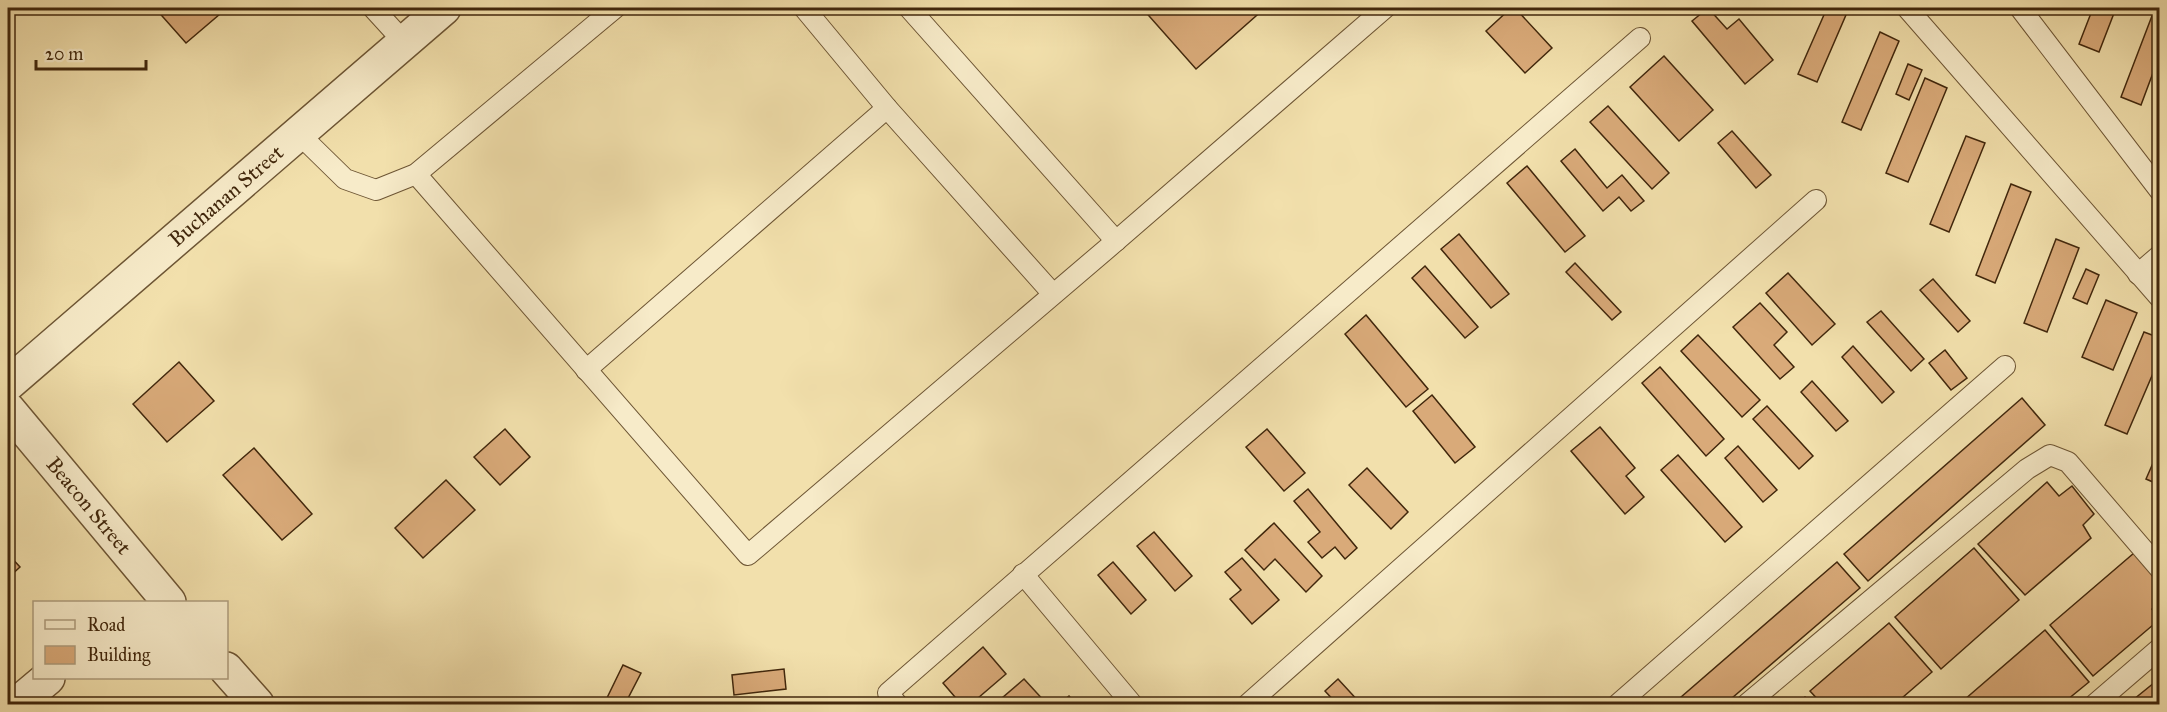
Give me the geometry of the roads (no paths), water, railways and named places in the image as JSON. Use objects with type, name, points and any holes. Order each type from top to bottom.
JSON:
[{"type":"street","name":"Buchanan Street","points":[[8,384],[444,8]]},
{"type":"street","name":"Beacon Street","points":[[8,410],[153,597]]},
{"type":"street","points":[[228,671],[257,705]]},
{"type":"street","points":[[17,705],[47,679]]},
{"type":"lane","points":[[373,8],[404,42]]},
{"type":"lane","points":[[299,134],[345,178],[376,190],[416,174],[615,8]]},
{"type":"lane","points":[[804,8],[887,108],[1053,294]]},
{"type":"lane","points":[[909,8],[1116,241]]},
{"type":"lane","points":[[416,174],[748,555],[1385,8]]},
{"type":"lane","points":[[1907,8],[2160,298]]},
{"type":"lane","points":[[2020,8],[2160,191]]},
{"type":"lane","points":[[897,705],[888,693],[1640,38]]},
{"type":"lane","points":[[586,370],[887,108]]},
{"type":"lane","points":[[1248,705],[1816,200]]},
{"type":"lane","points":[[2138,274],[2160,255]]},
{"type":"lane","points":[[1618,705],[2005,366]]},
{"type":"lane","points":[[1748,705],[2027,469],[2050,455],[2068,462],[2160,569]]},
{"type":"lane","points":[[1023,574],[1132,705]]},
{"type":"lane","points":[[2096,705],[2160,648]]}]
